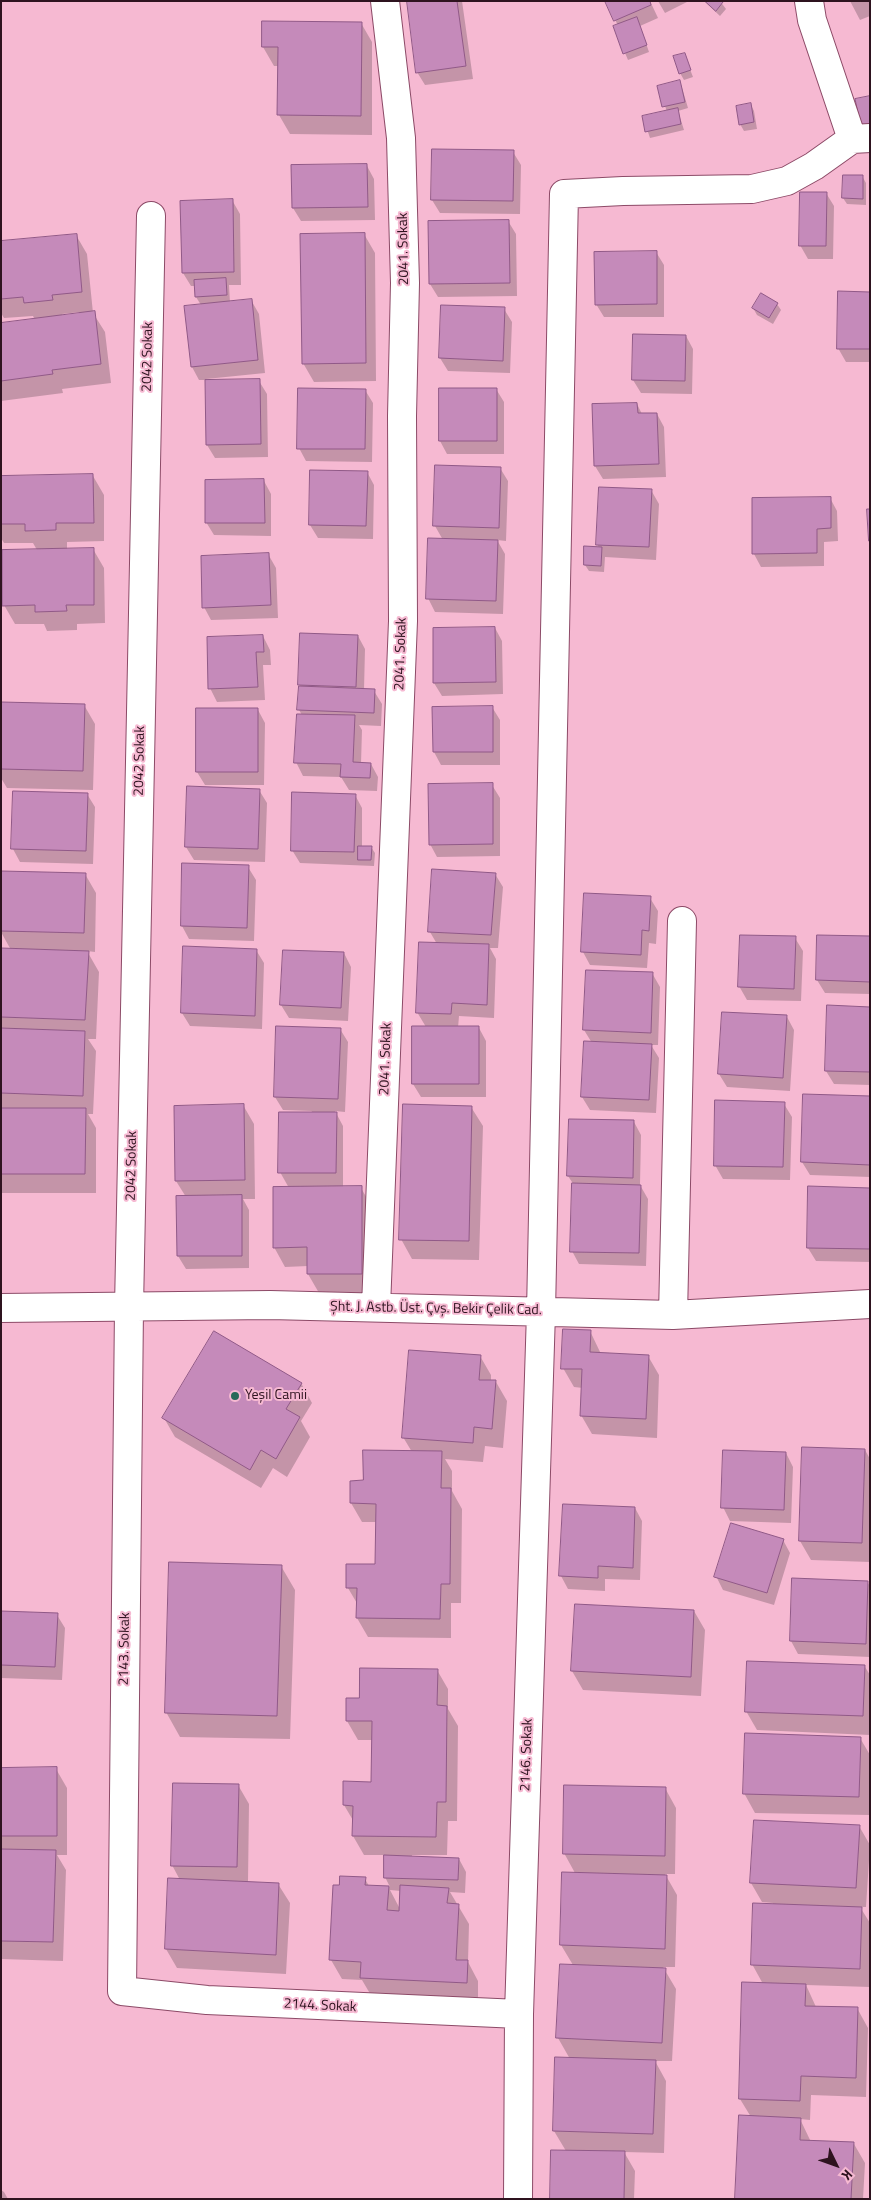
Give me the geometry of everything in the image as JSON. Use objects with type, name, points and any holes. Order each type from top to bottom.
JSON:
[{"type":"street","name":"2041. Sokak","points":[[376,1308],[403,621],[402,416],[405,283],[401,138],[385,1]]},
{"type":"street","points":[[809,1],[812,20],[861,138]]},
{"type":"street","name":"2146. Sokak","points":[[518,2199],[519,2014],[541,1312],[564,194],[752,189],[787,181],[861,138]]},
{"type":"street","name":"2042 Sokak","points":[[129,1307],[151,216]]},
{"type":"street","points":[[673,1315],[682,921]]},
{"type":"street","name":"Şht. J. Astb. Üst. Çvş. Bekir Çelik Cad.","points":[[1,1308],[270,1304],[673,1315],[870,1304]]},
{"type":"street","name":"2143. Sokak","points":[[122,1991],[129,1307]]},
{"type":"street","name":"2144. Sokak","points":[[122,1991],[207,2000],[519,2014]]},
{"type":"building","points":[[407,1],[457,1],[466,66],[416,73]]},
{"type":"building","points":[[605,1],[650,1],[651,5],[614,21]]},
{"type":"building","points":[[705,1],[722,1],[723,2],[716,11]]},
{"type":"building","points":[[637,17],[647,45],[623,54],[613,26]]},
{"type":"building","points":[[262,21],[362,22],[361,116],[277,115],[278,47],[262,47]]},
{"type":"building","points":[[685,53],[691,70],[679,74],[673,56]]},
{"type":"building","points":[[680,80],[685,102],[662,107],[657,86]]},
{"type":"building","points":[[870,96],[870,126],[861,127],[855,99]]},
{"type":"building","points":[[751,103],[754,122],[739,125],[736,106]]},
{"type":"building","points":[[678,108],[681,124],[645,132],[642,116]]},
{"type":"building","points":[[432,149],[514,150],[513,201],[431,200]]},
{"type":"building","points":[[367,164],[368,207],[292,208],[291,165]]},
{"type":"building","points":[[843,175],[863,175],[863,199],[842,198]]},
{"type":"building","points":[[800,192],[827,192],[826,246],[799,246]]},
{"type":"building","points":[[233,199],[234,272],[182,273],[180,201]]},
{"type":"building","points":[[509,220],[510,283],[429,284],[428,221]]},
{"type":"building","points":[[365,233],[366,363],[302,364],[300,234]]},
{"type":"building","points":[[77,234],[82,292],[52,295],[53,300],[24,303],[23,297],[1,299],[1,241]]},
{"type":"building","points":[[657,251],[657,304],[595,305],[594,252]]},
{"type":"building","points":[[226,278],[227,295],[195,297],[194,280]]},
{"type":"building","points":[[838,291],[870,292],[870,349],[837,349]]},
{"type":"building","points":[[761,293],[778,303],[769,318],[752,308]]},
{"type":"building","points":[[252,299],[258,360],[191,367],[184,306]]},
{"type":"building","points":[[441,305],[505,307],[503,361],[439,358]]},
{"type":"building","points":[[95,311],[101,364],[52,370],[53,374],[1,381],[1,323]]},
{"type":"building","points":[[633,334],[686,335],[685,381],[632,380]]},
{"type":"building","points":[[260,379],[261,444],[206,445],[205,380]]},
{"type":"building","points":[[298,388],[366,389],[365,449],[297,449]]},
{"type":"building","points":[[439,388],[497,388],[497,441],[439,441]]},
{"type":"building","points":[[637,403],[638,413],[657,413],[659,464],[594,466],[592,404]]},
{"type":"building","points":[[435,465],[501,467],[499,528],[433,526]]},
{"type":"building","points":[[310,470],[368,471],[366,526],[309,525]]},
{"type":"building","points":[[93,474],[94,523],[56,523],[56,530],[25,531],[25,524],[1,524],[1,476]]},
{"type":"building","points":[[264,479],[265,523],[205,523],[205,480]]},
{"type":"building","points":[[599,487],[652,489],[649,547],[596,545]]},
{"type":"building","points":[[831,497],[831,528],[817,529],[817,553],[752,554],[752,498]]},
{"type":"building","points":[[867,509],[870,509],[870,541],[869,541]]},
{"type":"building","points":[[428,538],[498,540],[496,601],[426,599]]},
{"type":"building","points":[[584,546],[602,547],[601,566],[584,565]]},
{"type":"building","points":[[94,548],[94,605],[66,605],[67,611],[35,612],[35,605],[2,606],[2,550]]},
{"type":"building","points":[[269,553],[271,605],[202,608],[201,556]]},
{"type":"building","points":[[495,627],[496,682],[433,683],[433,628]]},
{"type":"building","points":[[300,633],[358,635],[356,687],[298,685]]},
{"type":"building","points":[[263,635],[264,652],[256,652],[258,687],[208,689],[207,637]]},
{"type":"building","points":[[299,686],[375,689],[374,713],[297,710]]},
{"type":"building","points":[[1,702],[85,704],[83,771],[1,769]]},
{"type":"building","points":[[493,706],[493,752],[433,752],[432,707]]},
{"type":"building","points":[[196,708],[258,708],[258,772],[196,772]]},
{"type":"building","points":[[297,714],[355,715],[353,762],[371,763],[370,778],[340,777],[341,764],[294,763]]},
{"type":"building","points":[[493,783],[493,844],[429,845],[428,784]]},
{"type":"building","points":[[187,786],[260,789],[258,849],[185,847]]},
{"type":"building","points":[[13,791],[88,793],[86,851],[11,849]]},
{"type":"building","points":[[292,792],[356,794],[354,852],[291,851]]},
{"type":"building","points":[[358,846],[372,846],[371,860],[358,860]]},
{"type":"building","points":[[182,863],[249,865],[247,928],[181,926]]},
{"type":"building","points":[[432,869],[496,873],[491,935],[428,932]]},
{"type":"building","points":[[1,871],[86,873],[84,933],[1,931]]},
{"type":"building","points":[[584,893],[651,896],[649,931],[642,930],[641,955],[581,952]]},
{"type":"building","points":[[740,935],[796,936],[794,989],[738,987]]},
{"type":"building","points":[[817,935],[870,936],[870,982],[816,980]]},
{"type":"building","points":[[419,942],[489,944],[487,1005],[452,1003],[451,1014],[416,1013]]},
{"type":"building","points":[[183,946],[257,949],[255,1016],[181,1013]]},
{"type":"building","points":[[1,948],[89,951],[85,1020],[1,1017]]},
{"type":"building","points":[[283,950],[344,952],[341,1008],[280,1005]]},
{"type":"building","points":[[586,970],[653,972],[651,1033],[583,1030]]},
{"type":"building","points":[[827,1005],[870,1007],[870,1072],[825,1071]]},
{"type":"building","points":[[722,1012],[787,1015],[783,1078],[718,1074]]},
{"type":"building","points":[[276,1026],[341,1028],[338,1099],[274,1097]]},
{"type":"building","points":[[412,1026],[479,1026],[479,1084],[412,1084]]},
{"type":"building","points":[[1,1028],[85,1031],[83,1096],[1,1093]]},
{"type":"building","points":[[584,1041],[652,1044],[649,1100],[581,1097]]},
{"type":"building","points":[[803,1094],[870,1096],[870,1165],[801,1162]]},
{"type":"building","points":[[715,1100],[785,1102],[783,1167],[714,1166]]},
{"type":"building","points":[[244,1104],[245,1180],[175,1181],[174,1106]]},
{"type":"building","points":[[403,1104],[472,1106],[469,1241],[399,1240]]},
{"type":"building","points":[[1,1108],[86,1108],[85,1174],[1,1174]]},
{"type":"building","points":[[279,1112],[337,1112],[336,1173],[278,1173]]},
{"type":"building","points":[[569,1119],[634,1120],[633,1178],[567,1176]]},
{"type":"building","points":[[572,1183],[641,1185],[639,1253],[570,1252]]},
{"type":"building","points":[[362,1186],[362,1274],[307,1274],[307,1247],[273,1248],[273,1187]]},
{"type":"building","points":[[808,1186],[870,1188],[870,1249],[807,1248]]},
{"type":"building","points":[[242,1195],[242,1256],[177,1256],[176,1196]]},
{"type":"building","points":[[563,1329],[591,1330],[590,1352],[649,1355],[646,1419],[580,1416],[582,1369],[561,1369]]},
{"type":"building","name":"Yeşil Camii","points":[[214,1331],[302,1383],[286,1409],[300,1417],[276,1459],[261,1450],[250,1470],[162,1418]]},
{"type":"building","points":[[409,1350],[481,1355],[479,1380],[496,1380],[492,1429],[474,1427],[473,1443],[402,1438]]},
{"type":"building","points":[[802,1447],[865,1449],[862,1543],[799,1541]]},
{"type":"building","points":[[363,1450],[442,1451],[441,1488],[451,1488],[450,1584],[441,1584],[440,1619],[356,1618],[357,1588],[346,1588],[346,1564],[375,1564],[376,1504],[350,1503],[350,1481],[363,1480]]},
{"type":"building","points":[[723,1450],[786,1452],[784,1510],[721,1508]]},
{"type":"building","points":[[563,1504],[635,1507],[633,1568],[598,1566],[598,1578],[559,1576]]},
{"type":"building","points":[[731,1523],[784,1539],[767,1593],[714,1577]]},
{"type":"building","points":[[169,1562],[282,1565],[277,1716],[165,1713]]},
{"type":"building","points":[[792,1578],[868,1581],[866,1644],[790,1641]]},
{"type":"building","points":[[575,1604],[694,1610],[691,1677],[571,1671]]},
{"type":"building","points":[[1,1611],[58,1613],[55,1667],[1,1665]]},
{"type":"building","points":[[747,1661],[865,1665],[863,1716],[745,1712]]},
{"type":"building","points":[[360,1668],[438,1669],[437,1705],[447,1706],[446,1802],[437,1802],[436,1837],[352,1836],[353,1806],[343,1805],[343,1781],[371,1782],[372,1721],[346,1721],[346,1698],[359,1698]]},
{"type":"building","points":[[745,1733],[861,1737],[859,1797],[743,1794]]},
{"type":"building","points":[[57,1767],[57,1836],[1,1836],[1,1768]]},
{"type":"building","points":[[173,1783],[239,1784],[237,1867],[171,1866]]},
{"type":"building","points":[[564,1785],[666,1787],[665,1856],[563,1854]]},
{"type":"building","points":[[754,1820],[860,1825],[856,1888],[750,1883]]},
{"type":"building","points":[[1,1849],[56,1850],[53,1942],[1,1941]]},
{"type":"building","points":[[384,1855],[459,1858],[458,1880],[384,1878]]},
{"type":"building","points":[[562,1872],[667,1875],[665,1949],[560,1945]]},
{"type":"building","points":[[340,1876],[366,1877],[365,1885],[389,1886],[387,1910],[399,1911],[400,1885],[449,1888],[447,1903],[459,1904],[456,1960],[468,1960],[467,1983],[360,1978],[361,1962],[329,1960],[333,1885],[339,1885]]},
{"type":"building","points":[[168,1878],[279,1883],[276,1955],[165,1949]]},
{"type":"building","points":[[753,1903],[862,1907],[860,1969],[751,1965]]},
{"type":"building","points":[[560,1964],[666,1968],[662,2043],[556,2038]]},
{"type":"building","points":[[742,1982],[806,1984],[805,2006],[858,2007],[856,2078],[801,2076],[800,2101],[739,2099]]},
{"type":"building","points":[[555,2057],[656,2060],[653,2134],[553,2131]]},
{"type":"building","points":[[739,2115],[801,2118],[800,2140],[854,2142],[851,2199],[735,2199]]},
{"type":"building","points":[[551,2150],[625,2151],[624,2199],[550,2199]]},
{"type":"place","name":"Yeşil Camii","points":[[235,1396]]}]
